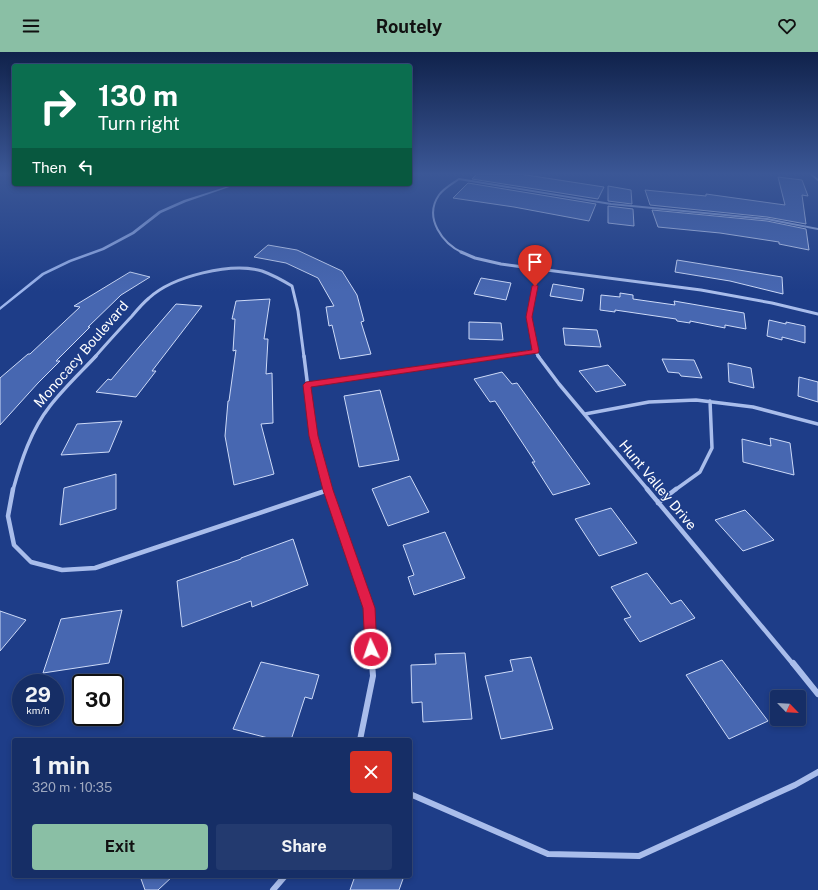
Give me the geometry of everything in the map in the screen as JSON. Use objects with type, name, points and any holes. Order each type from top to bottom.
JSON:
[{"type":"street","points":[[434,213],[435,227],[442,238],[451,247],[465,255],[497,264],[707,291],[792,307],[818,314]]},
{"type":"street","points":[[704,213],[767,220],[818,229]]},
{"type":"street","name":"Monocacy Boulevard","points":[[328,490],[95,568],[62,570],[31,562],[14,545],[8,516],[21,461],[31,438],[49,407],[150,297],[164,287],[183,278],[200,273],[231,269],[255,270],[276,276],[292,286],[298,312],[306,385],[314,436],[328,490],[369,608],[373,676],[360,738]]},
{"type":"street","name":"Hunt Valley Drive","points":[[538,270],[529,317],[535,351],[559,384],[818,694]]},
{"type":"street","points":[[306,385],[535,351]]},
{"type":"street","points":[[585,414],[649,402],[696,400],[753,407],[818,424]]},
{"type":"street","points":[[658,503],[700,472],[712,448],[710,402]]},
{"type":"street","points":[[412,795],[548,854],[639,856],[795,785],[818,772]]},
{"type":"street","points":[[273,890],[283,878]]},
{"type":"building","points":[[547,213],[592,213],[589,221]]},
{"type":"building","points":[[608,213],[633,213],[634,226],[608,223]]},
{"type":"building","points":[[653,213],[684,213],[767,221],[806,229],[809,250],[779,244],[779,242],[720,233],[658,227]]},
{"type":"building","points":[[729,213],[804,213],[806,224],[767,217]]},
{"type":"building","points":[[268,245],[297,250],[342,271],[357,295],[364,321],[361,322],[371,354],[340,359],[332,325],[329,326],[326,307],[334,306],[318,278],[286,263],[254,257]]},
{"type":"building","points":[[677,260],[782,277],[783,294],[730,281],[675,272]]},
{"type":"building","points":[[130,272],[150,277],[121,295],[88,327],[90,327],[56,361],[60,361],[0,425],[0,378],[28,354],[30,354],[80,307],[74,306]]},
{"type":"building","points":[[481,278],[511,283],[506,300],[474,294]]},
{"type":"building","points":[[553,284],[584,289],[582,301],[550,296]]},
{"type":"building","points":[[620,293],[633,295],[633,299],[675,305],[674,301],[744,313],[746,329],[725,325],[725,328],[690,321],[690,323],[677,321],[676,319],[615,310],[615,312],[600,310],[601,295],[620,297]]},
{"type":"building","points":[[270,299],[264,339],[268,339],[266,374],[272,373],[273,423],[261,424],[274,474],[234,485],[225,436],[228,401],[236,350],[233,351],[235,319],[232,319],[236,301]]},
{"type":"building","points":[[176,304],[202,306],[152,371],[156,371],[136,397],[96,392],[108,379],[111,380]]},
{"type":"building","points":[[769,320],[805,326],[805,343],[782,337],[782,340],[767,336]]},
{"type":"building","points":[[469,322],[501,323],[503,340],[469,339]]},
{"type":"building","points":[[563,328],[597,330],[601,347],[565,345]]},
{"type":"building","points":[[662,359],[694,360],[702,378],[681,376],[679,373],[668,372]]},
{"type":"building","points":[[728,363],[751,368],[754,388],[729,382]]},
{"type":"building","points":[[608,365],[626,385],[596,392],[579,371]]},
{"type":"building","points":[[502,372],[512,384],[517,383],[590,484],[553,495],[532,462],[535,462],[495,401],[490,402],[474,379]]},
{"type":"building","points":[[799,377],[818,382],[818,402],[798,396]]},
{"type":"building","points":[[380,390],[399,460],[359,467],[344,396]]},
{"type":"building","points":[[122,421],[109,452],[61,455],[77,424]]},
{"type":"building","points":[[770,438],[790,443],[794,475],[743,462],[742,439],[771,446]]},
{"type":"building","points":[[116,474],[116,509],[60,525],[64,488]]},
{"type":"building","points":[[410,476],[429,512],[388,526],[372,489]]},
{"type":"building","points":[[611,508],[637,543],[599,556],[575,519]]},
{"type":"building","points":[[745,510],[774,540],[743,551],[715,520]]},
{"type":"building","points":[[445,532],[465,578],[414,595],[408,577],[414,575],[403,545]]},
{"type":"building","points":[[293,539],[308,585],[252,607],[251,601],[182,627],[177,581]]},
{"type":"building","points":[[647,573],[671,604],[681,600],[695,618],[640,642],[624,619],[631,617],[611,587]]},
{"type":"building","points":[[122,610],[109,663],[43,673],[61,619]]},
{"type":"building","points":[[0,611],[26,620],[0,651]]},
{"type":"building","points":[[465,653],[472,719],[423,722],[422,702],[412,703],[411,665],[436,664],[435,654]]},
{"type":"building","points":[[531,657],[553,729],[501,739],[485,676],[513,671],[510,660]]},
{"type":"building","points":[[722,660],[768,721],[729,739],[686,675]]},
{"type":"building","points":[[261,662],[319,675],[312,699],[305,697],[292,738],[268,738],[233,729]]},
{"type":"building","points":[[141,878],[171,878],[158,890],[145,890]]},
{"type":"building","points":[[354,878],[403,878],[399,890],[350,890]]},
{"type":"waterway","points":[[0,309],[43,274],[70,261],[103,249],[133,233],[159,213]]},
{"type":"route","points":[[371,649],[369,608],[328,490],[314,436],[306,385],[535,351],[529,317],[535,286]]}]
